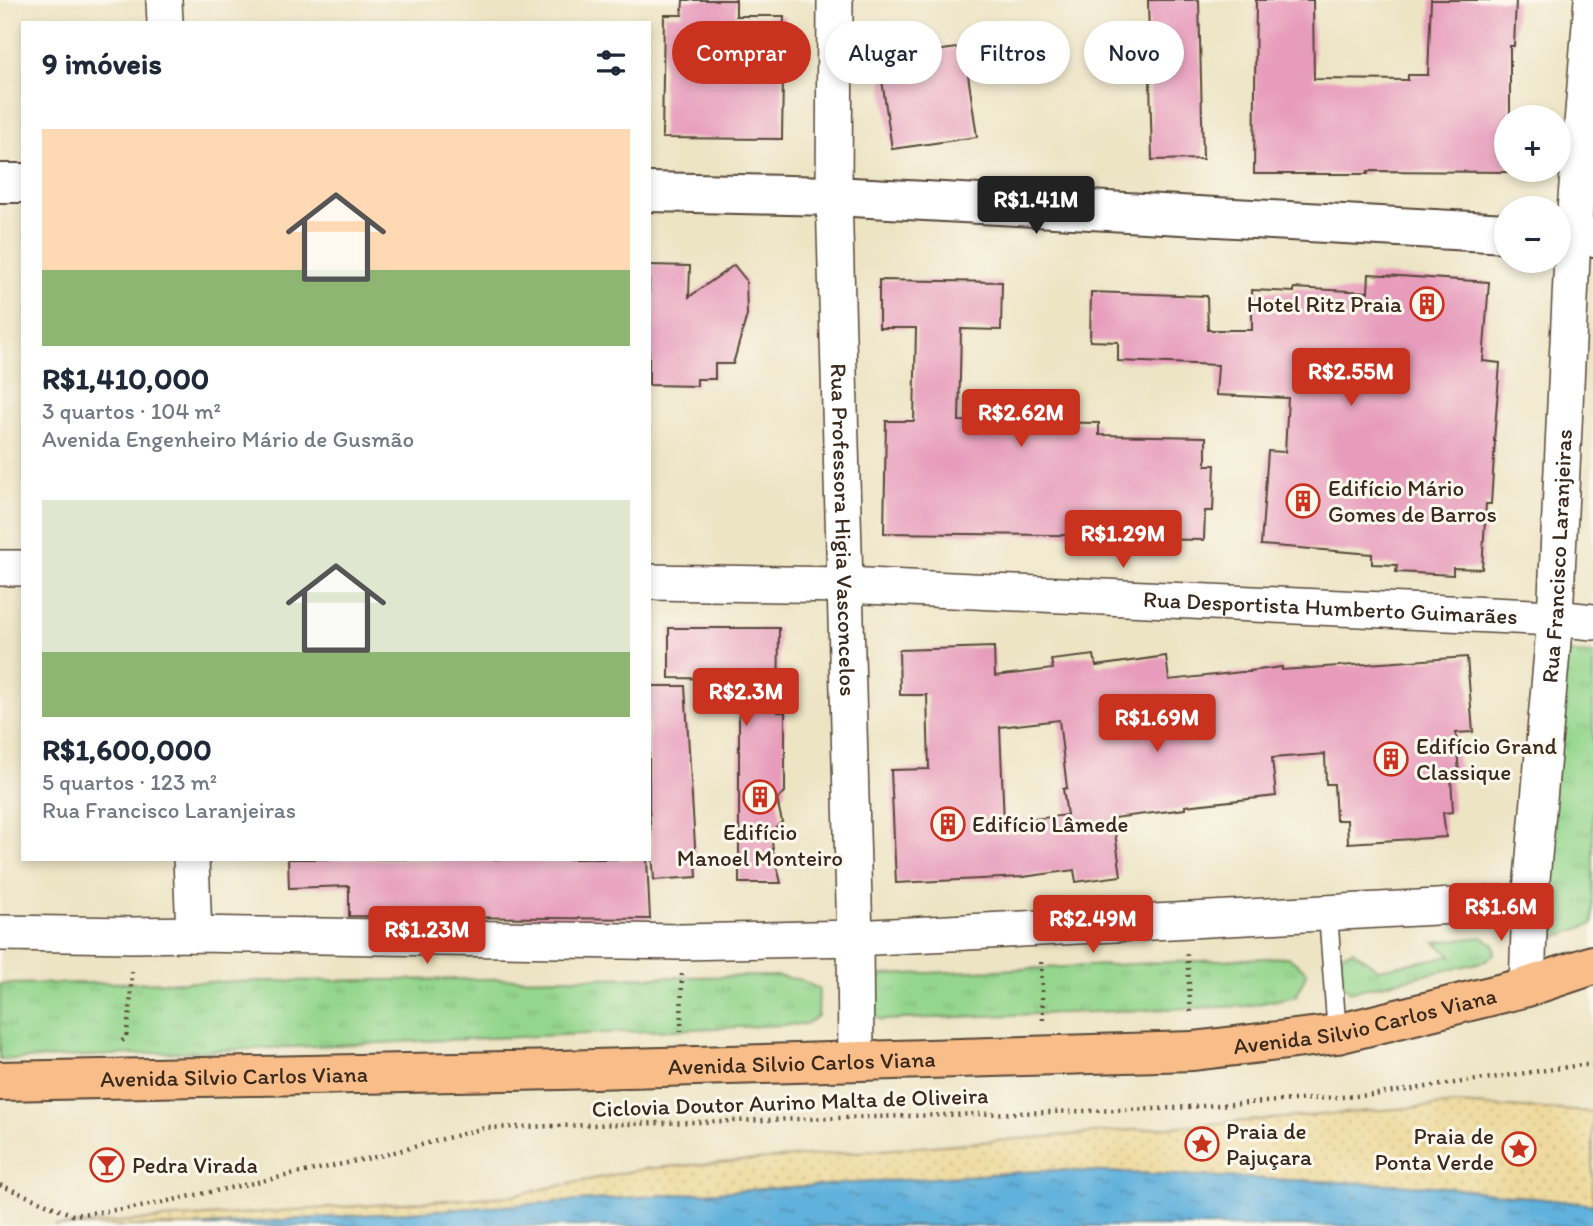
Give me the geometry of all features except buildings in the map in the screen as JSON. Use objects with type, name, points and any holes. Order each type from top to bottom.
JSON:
[{"type":"main road","name":"Avenida Silvio Carlos Viana","points":[[0,1081],[560,1070],[1193,1051],[1337,1034],[1527,987],[1593,965]]},
{"type":"street","points":[[164,0],[165,21]]},
{"type":"street","name":"Rua Professora Higia Vasconcelos","points":[[835,0],[834,196],[855,939],[856,1061]]},
{"type":"street","name":"Rua Francisco Laranjeiras","points":[[1527,987],[1530,902],[1555,618],[1575,236],[1592,0]]},
{"type":"street","points":[[0,183],[21,183]]},
{"type":"street","points":[[651,192],[834,196],[1494,232]]},
{"type":"street","points":[[0,568],[21,568]]},
{"type":"street","name":"Rua Desportista Humberto Guimarães","points":[[651,582],[845,585],[1555,618],[1593,622]]},
{"type":"street","points":[[191,861],[194,933]]},
{"type":"street","points":[[0,933],[194,933],[682,942],[855,939],[1530,902]]},
{"type":"lane","points":[[1328,914],[1337,1034]]},
{"type":"path","points":[[1186,922],[1193,1051]]},
{"type":"path","points":[[1040,930],[1043,1054]]},
{"type":"path","points":[[116,1045],[126,1038],[133,935]]},
{"type":"path","points":[[681,1065],[682,942]]},
{"type":"path","name":"Ciclovia Doutor Aurino Malta de Oliveira","points":[[0,1185],[73,1215],[140,1207],[380,1156],[484,1128],[1157,1109],[1371,1094],[1593,1065]]},
{"type":"sand","name":"Praia de Pajuçara","points":[[1457,1104],[1593,1112],[1593,1205],[1436,1186],[1056,1170],[194,1226],[54,1226],[509,1196],[642,1169]]},
{"type":"green space","points":[[1557,652],[1593,654],[1593,924],[1547,940],[1535,921]]},
{"type":"green space","points":[[1482,937],[1494,944],[1495,953],[1486,961],[1350,992],[1341,983],[1339,955],[1353,950],[1378,969],[1451,956],[1435,942]]},
{"type":"green space","points":[[1288,957],[1307,972],[1296,996],[1247,1006],[881,1020],[868,1012],[868,992],[882,975]]},
{"type":"green space","points":[[777,976],[801,980],[819,989],[818,1016],[806,1024],[0,1060],[0,984]]},
{"type":"water","points":[[1056,1170],[1436,1186],[1593,1205],[1593,1226],[194,1226]]},
{"type":"place","name":"Hotel Ritz Praia","points":[[1427,304]]},
{"type":"place","name":"Edifício Mário Gomes de Barros","points":[[1303,501]]},
{"type":"place","name":"Edifício Grand Classique","points":[[1391,759]]},
{"type":"place","name":"Edifício Manoel Monteiro","points":[[760,797]]},
{"type":"place","name":"Edifício Lâmede","points":[[948,824]]},
{"type":"place","name":"Praia de Pajuçara","points":[[1202,1144]]},
{"type":"place","name":"Praia de Ponta Verde","points":[[1519,1149]]},
{"type":"place","name":"Pedra Virada","points":[[107,1165]]}]
